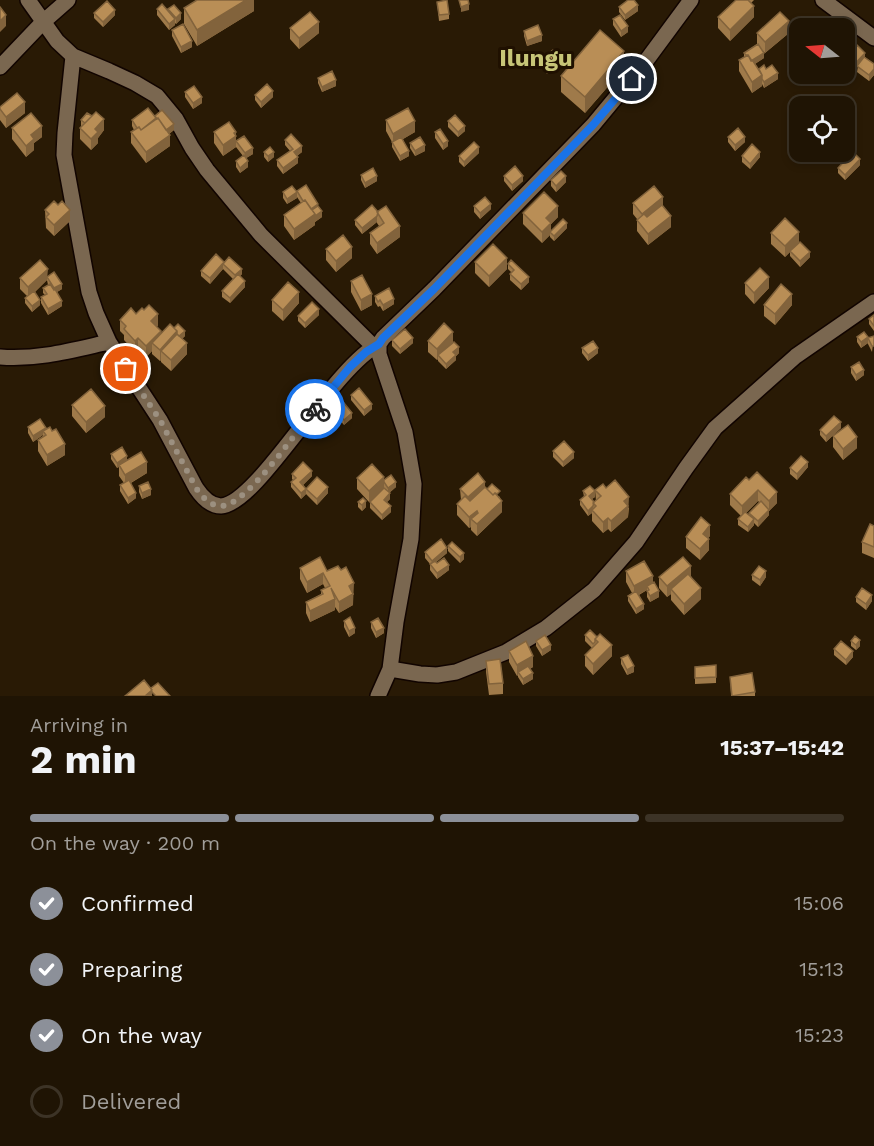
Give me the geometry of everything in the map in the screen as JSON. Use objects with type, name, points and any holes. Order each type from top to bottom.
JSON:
[{"type":"street","points":[[28,0],[57,41],[73,56],[135,83],[157,96],[176,118],[207,170],[261,235],[376,346],[405,432],[414,483],[411,539],[390,669],[378,696]]},
{"type":"street","points":[[0,67],[43,22],[68,0]]},
{"type":"street","points":[[73,56],[64,133],[64,156],[89,292],[96,314],[109,342],[160,420],[201,496],[209,502],[222,506],[243,495],[260,478],[342,375],[376,346],[434,289],[593,125],[646,61],[692,0]]},
{"type":"street","points":[[823,0],[874,38]]},
{"type":"street","points":[[390,669],[428,675],[456,672],[506,652],[546,628],[594,590],[636,542],[715,428],[796,356],[874,302]]},
{"type":"street","points":[[0,357],[27,358],[58,354],[109,342]]},
{"type":"building","points":[[197,0],[246,0],[197,30],[184,8]]},
{"type":"building","points":[[447,0],[449,14],[439,15],[437,2]]},
{"type":"building","points":[[459,0],[468,0],[469,4],[461,7]]},
{"type":"building","points":[[628,0],[634,0],[638,5],[625,15],[619,7]]},
{"type":"building","points":[[736,0],[748,0],[754,6],[730,30],[718,17]]},
{"type":"building","points":[[107,1],[115,10],[103,22],[94,13]]},
{"type":"building","points":[[162,4],[175,19],[169,24],[157,9]]},
{"type":"building","points":[[174,5],[181,13],[176,18],[168,9]]},
{"type":"building","points":[[0,7],[6,15],[0,21]]},
{"type":"building","points":[[310,12],[319,22],[299,38],[290,28]]},
{"type":"building","points":[[780,12],[789,21],[765,42],[757,33]]},
{"type":"building","points":[[620,15],[628,26],[621,31],[613,19]]},
{"type":"building","points":[[183,24],[192,41],[181,47],[172,30]]},
{"type":"building","points":[[538,25],[542,35],[527,41],[524,31]]},
{"type":"building","points":[[600,30],[624,51],[585,97],[561,76]]},
{"type":"building","points":[[758,44],[764,53],[751,61],[744,53]]},
{"type":"building","points":[[857,45],[865,53],[855,64]]},
{"type":"building","points":[[553,50],[560,59],[547,69],[540,60]]},
{"type":"building","points":[[748,55],[762,75],[752,82],[739,60]]},
{"type":"building","points":[[864,57],[874,64],[874,69],[869,75],[857,66]]},
{"type":"building","points":[[764,65],[766,69],[772,65],[778,73],[764,82],[759,69]]},
{"type":"building","points":[[332,71],[336,80],[322,87],[318,78]]},
{"type":"building","points":[[267,84],[273,91],[261,102],[255,95]]},
{"type":"building","points":[[194,86],[202,97],[193,103],[185,92]]},
{"type":"building","points":[[17,93],[25,102],[6,117],[0,107]]},
{"type":"building","points":[[148,108],[156,118],[141,130],[132,120]]},
{"type":"building","points":[[408,108],[415,121],[393,134],[386,120]]},
{"type":"building","points":[[162,110],[174,124],[166,130],[155,116]]},
{"type":"building","points":[[96,112],[104,119],[95,129],[98,132],[91,139],[80,128]]},
{"type":"building","points":[[31,113],[42,126],[31,135],[34,139],[26,146],[12,128]]},
{"type":"building","points":[[87,113],[92,116],[85,123],[81,120]]},
{"type":"building","points":[[455,115],[465,126],[458,132],[448,121]]},
{"type":"building","points":[[158,118],[170,135],[146,152],[131,132],[139,127],[141,130]]},
{"type":"building","points":[[229,122],[236,136],[223,145],[214,132]]},
{"type":"building","points":[[738,128],[745,137],[735,145],[728,137]]},
{"type":"building","points":[[440,129],[448,141],[443,144],[435,132]]},
{"type":"building","points":[[291,134],[302,146],[294,152],[298,157],[283,168],[277,160],[293,149],[285,140]]},
{"type":"building","points":[[244,136],[253,148],[245,153],[236,141]]},
{"type":"building","points":[[401,137],[409,151],[400,156],[392,142]]},
{"type":"building","points":[[420,137],[425,145],[415,151],[410,143]]},
{"type":"building","points":[[474,142],[479,147],[464,162],[459,156]]},
{"type":"building","points":[[752,144],[760,152],[750,164],[742,156]]},
{"type":"building","points":[[270,147],[274,152],[268,156],[264,152]]},
{"type":"building","points":[[855,154],[860,159],[845,175],[838,168],[844,162],[855,162]]},
{"type":"building","points":[[244,155],[248,161],[240,168],[236,161]]},
{"type":"building","points":[[515,166],[523,176],[512,185],[504,176]]},
{"type":"building","points":[[373,168],[377,176],[365,183],[361,175]]},
{"type":"building","points":[[561,171],[566,176],[556,186],[551,180]]},
{"type":"building","points":[[306,185],[318,204],[311,209],[297,191]]},
{"type":"building","points":[[292,186],[297,192],[287,199],[283,192]]},
{"type":"building","points":[[654,186],[663,197],[642,214],[633,203]]},
{"type":"building","points":[[544,192],[558,206],[546,218],[551,223],[542,232],[523,213]]},
{"type":"building","points":[[485,197],[491,204],[480,213],[474,206]]},
{"type":"building","points":[[305,200],[315,214],[294,229],[284,215]]},
{"type":"building","points":[[54,201],[58,205],[62,201],[70,210],[54,225],[46,217],[49,214],[45,210]]},
{"type":"building","points":[[372,205],[378,212],[377,216],[362,228],[355,220]]},
{"type":"building","points":[[662,205],[671,216],[648,234],[637,220],[644,214],[647,217]]},
{"type":"building","points":[[318,206],[322,211],[315,216],[312,210]]},
{"type":"building","points":[[386,206],[400,226],[377,243],[370,233],[384,223],[377,212]]},
{"type":"building","points":[[785,218],[799,232],[785,246],[771,233]]},
{"type":"building","points":[[563,219],[567,223],[554,236],[550,232]]},
{"type":"building","points":[[343,235],[352,247],[336,261],[326,249]]},
{"type":"building","points":[[800,242],[810,252],[800,261],[790,251]]},
{"type":"building","points":[[493,244],[507,258],[489,276],[475,262]]},
{"type":"building","points":[[216,254],[224,262],[210,278],[201,271]]},
{"type":"building","points":[[229,257],[242,269],[235,275],[223,264]]},
{"type":"building","points":[[40,260],[48,269],[28,287],[20,278]]},
{"type":"building","points":[[511,260],[529,277],[521,284],[510,274],[514,270],[508,264]]},
{"type":"building","points":[[760,268],[769,277],[754,293],[745,283]]},
{"type":"building","points":[[54,272],[62,284],[54,288],[47,277]]},
{"type":"building","points":[[238,274],[245,281],[230,298],[222,291]]},
{"type":"building","points":[[362,275],[372,294],[361,300],[351,281]]},
{"type":"building","points":[[288,282],[299,292],[283,310],[272,300]]},
{"type":"building","points":[[50,284],[62,301],[48,309],[41,297],[47,294],[43,288]]},
{"type":"building","points":[[781,284],[792,294],[775,314],[764,305]]},
{"type":"building","points":[[389,288],[394,299],[383,305],[375,296]]},
{"type":"building","points":[[34,291],[40,300],[32,306],[25,298]]},
{"type":"building","points":[[312,302],[319,309],[305,323],[298,316]]},
{"type":"building","points":[[149,305],[158,314],[151,321],[161,331],[146,346],[138,338],[135,341],[124,329],[126,326],[120,320],[131,308],[136,314]]},
{"type":"building","points":[[874,315],[874,326],[869,319]]},
{"type":"building","points":[[444,323],[453,332],[437,349],[428,341]]},
{"type":"building","points":[[170,324],[177,331],[160,350],[152,343]]},
{"type":"building","points":[[178,324],[185,331],[179,336],[174,328]]},
{"type":"building","points":[[405,329],[413,338],[400,349],[392,340]]},
{"type":"building","points":[[864,332],[868,337],[861,342],[857,337]]},
{"type":"building","points":[[177,334],[187,343],[171,360],[161,351]]},
{"type":"building","points":[[874,336],[874,346],[872,346],[868,338]]},
{"type":"building","points":[[593,341],[598,348],[588,355],[582,348]]},
{"type":"building","points":[[454,342],[459,347],[453,352],[456,355],[446,364],[438,355]]},
{"type":"building","points":[[859,362],[864,370],[856,375],[851,367]]},
{"type":"building","points":[[359,388],[372,404],[364,410],[351,395]]},
{"type":"building","points":[[91,389],[105,406],[86,422],[72,405]]},
{"type":"building","points":[[344,403],[352,413],[344,420],[336,410]]},
{"type":"building","points":[[834,416],[841,422],[826,436],[820,430]]},
{"type":"building","points":[[40,419],[46,428],[33,436],[28,427]]},
{"type":"building","points":[[848,425],[857,437],[843,449],[833,436]]},
{"type":"building","points":[[50,427],[52,431],[56,429],[65,444],[47,455],[38,440],[46,435],[43,431]]},
{"type":"building","points":[[564,441],[574,452],[563,462],[553,451]]},
{"type":"building","points":[[122,447],[127,456],[117,463],[111,454]]},
{"type":"building","points":[[141,452],[147,462],[125,475],[119,465]]},
{"type":"building","points":[[801,456],[808,462],[797,474],[790,468]]},
{"type":"building","points":[[303,462],[312,471],[300,482],[306,489],[301,493],[291,482],[296,478],[292,474]]},
{"type":"building","points":[[372,464],[384,477],[369,491],[357,478]]},
{"type":"building","points":[[757,472],[777,492],[769,501],[758,490],[742,506],[730,494],[746,477],[749,480]]},
{"type":"building","points":[[478,473],[485,482],[468,497],[460,489]]},
{"type":"building","points":[[391,475],[396,482],[388,488],[384,480]]},
{"type":"building","points":[[317,477],[328,487],[317,499],[306,489]]},
{"type":"building","points":[[129,480],[136,493],[128,498],[120,485]]},
{"type":"building","points":[[615,480],[629,497],[624,501],[628,506],[611,521],[608,518],[603,522],[592,510],[596,506],[593,503],[601,496],[595,490],[603,484],[606,488]]},
{"type":"building","points":[[148,482],[151,489],[142,493],[139,486]]},
{"type":"building","points":[[492,484],[500,491],[497,494],[493,495],[487,489]]},
{"type":"building","points":[[590,486],[595,491],[589,496],[594,502],[588,511],[580,500],[586,495],[583,491]]},
{"type":"building","points":[[485,487],[502,501],[477,524],[471,519],[478,513],[477,511],[469,517],[457,504],[465,496],[470,501]]},
{"type":"building","points":[[384,488],[390,493],[384,500],[391,506],[382,515],[370,502]]},
{"type":"building","points":[[363,498],[366,501],[362,505],[358,502]]},
{"type":"building","points":[[761,501],[769,510],[758,521],[749,513]]},
{"type":"building","points":[[745,512],[754,519],[748,527],[738,519]]},
{"type":"building","points":[[701,517],[710,525],[703,534],[709,539],[700,549],[686,537]]},
{"type":"building","points":[[870,524],[874,526],[874,547],[862,542]]},
{"type":"building","points":[[441,539],[447,548],[432,561],[425,552]]},
{"type":"building","points":[[452,542],[464,553],[460,557],[448,546]]},
{"type":"building","points":[[320,557],[327,571],[338,566],[341,570],[346,567],[354,583],[349,586],[353,594],[339,602],[331,588],[335,599],[310,611],[306,602],[323,594],[321,590],[330,586],[323,573],[307,582],[300,568]]},
{"type":"building","points":[[683,557],[691,566],[667,586],[659,577]]},
{"type":"building","points":[[444,558],[449,565],[437,573],[430,564],[435,561],[437,563]]},
{"type":"building","points":[[644,561],[653,576],[634,586],[626,571]]},
{"type":"building","points":[[759,566],[766,571],[760,580],[752,575]]},
{"type":"building","points":[[688,574],[701,588],[684,604],[671,589]]},
{"type":"building","points":[[654,582],[659,591],[650,596],[647,586]]},
{"type":"building","points":[[862,588],[872,595],[866,604],[856,597]]},
{"type":"building","points":[[636,591],[644,604],[636,609],[628,596]]},
{"type":"building","points":[[350,617],[355,628],[349,631],[344,621]]},
{"type":"building","points":[[378,618],[384,628],[376,632],[371,622]]},
{"type":"building","points":[[590,630],[597,637],[593,644],[585,635]]},
{"type":"building","points":[[600,634],[612,645],[593,664],[585,655],[598,642],[595,639]]},
{"type":"building","points":[[545,635],[551,645],[542,650],[536,641]]},
{"type":"building","points":[[855,636],[860,640],[856,645],[851,641]]},
{"type":"building","points":[[526,641],[533,656],[517,665],[509,651]]},
{"type":"building","points":[[841,641],[853,651],[846,660],[834,649]]},
{"type":"building","points":[[628,655],[634,666],[627,670],[621,658]]},
{"type":"building","points":[[500,659],[503,683],[489,684],[486,661]]},
{"type":"building","points":[[716,665],[716,677],[695,678],[695,667]]},
{"type":"building","points":[[528,666],[533,673],[523,679],[518,672]]},
{"type":"building","points":[[752,673],[755,692],[732,696],[730,677]]},
{"type":"building","points":[[144,680],[152,690],[145,696],[125,696]]},
{"type":"building","points":[[158,683],[170,696],[156,696],[152,692],[151,688]]},
{"type":"way so far","points":[[126,369],[160,420],[201,496],[215,505],[222,506],[231,503],[243,495],[260,478],[315,409]]},
{"type":"district","name":"Ilungu","points":[[536,58]]},
{"type":"route","points":[[315,409],[342,375],[366,352],[379,344],[434,289],[593,125],[632,79]]}]
